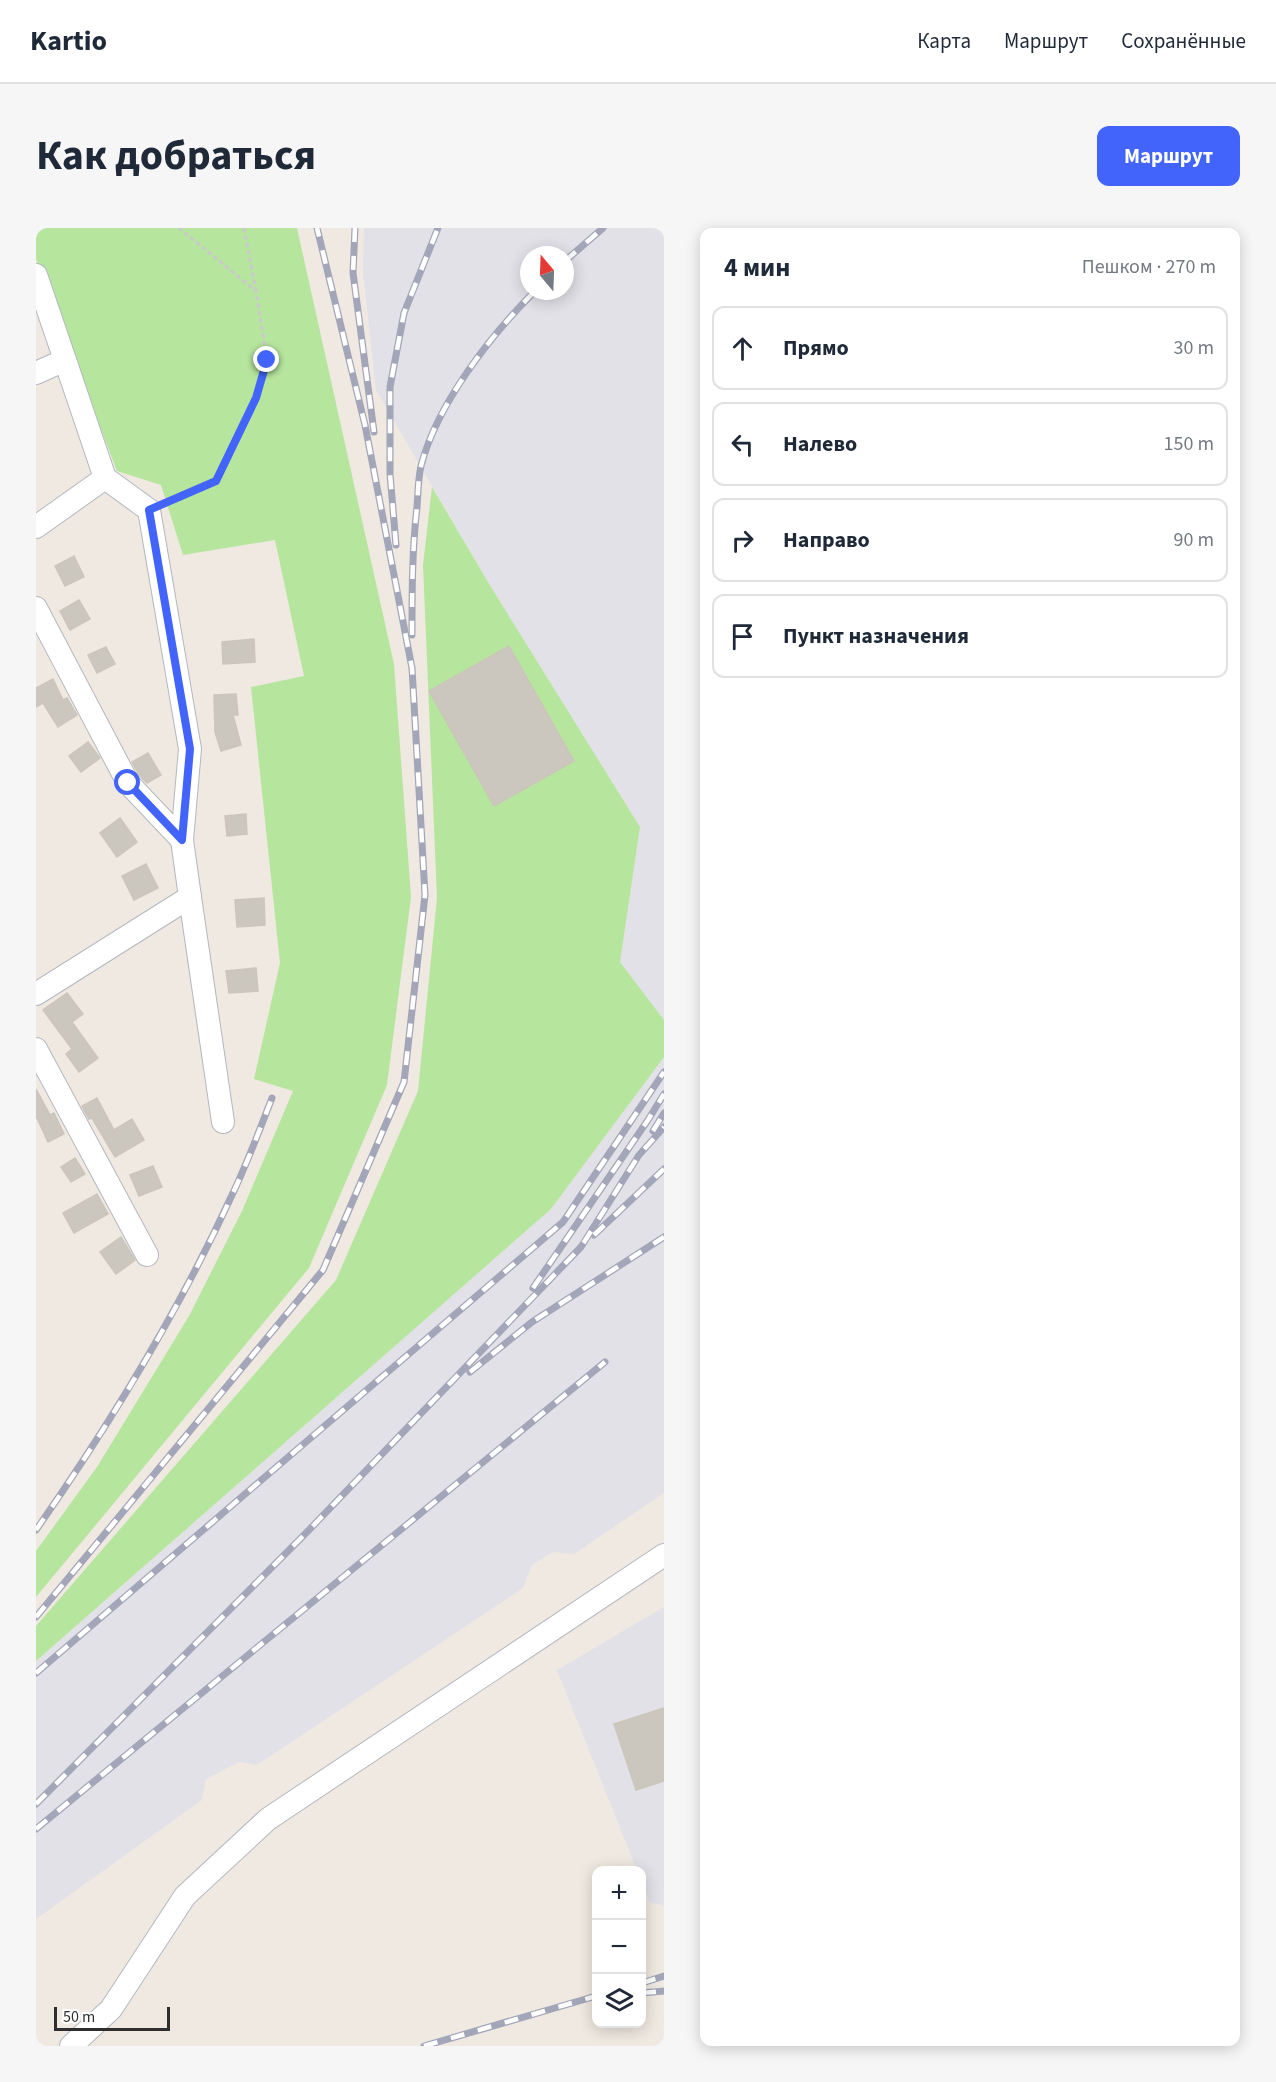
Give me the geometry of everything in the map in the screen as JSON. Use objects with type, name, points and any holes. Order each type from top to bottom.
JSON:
[{"type":"street","points":[[36,275],[105,478],[149,510],[190,749],[182,840],[223,1122]]},
{"type":"street","points":[[36,373],[65,360]]},
{"type":"street","points":[[36,527],[105,478]]},
{"type":"street","points":[[36,608],[128,783],[182,840]]},
{"type":"street","points":[[36,994],[190,897]]},
{"type":"street","points":[[36,1049],[147,1255]]},
{"type":"street","points":[[71,2046],[111,2009],[185,1896],[268,1819],[664,1555]]},
{"type":"path","points":[[179,228],[256,291]]},
{"type":"path","points":[[149,510],[216,481],[256,398],[267,360],[244,228]]},
{"type":"shaded area","points":[[364,228],[664,228],[664,1020],[620,962],[640,827],[491,587],[376,390],[363,273]]},
{"type":"shaded area","points":[[664,1057],[664,1493],[574,1554],[553,1552],[532,1565],[523,1588],[257,1765],[239,1762],[206,1779],[202,1800],[36,1919],[36,1661],[551,1209]]},
{"type":"shaded area","points":[[664,1607],[664,1905],[650,1903],[646,1892],[646,1866],[635,1866],[557,1670]]},
{"type":"green space","points":[[36,228],[297,228],[394,664],[411,897],[387,1085],[309,1268],[36,1597],[36,1551],[97,1467],[189,1316],[242,1211],[293,1091],[254,1079],[280,963],[251,687],[304,676],[275,540],[183,555],[161,485],[117,471],[36,259]]},
{"type":"green space","points":[[432,487],[491,587],[640,827],[620,962],[664,1020],[664,1057],[551,1209],[36,1661],[36,1626],[336,1280],[418,1091],[437,898],[423,565]]},
{"type":"building","points":[[74,556],[84,577],[65,586],[55,566]]},
{"type":"building","points":[[79,600],[90,619],[70,630],[60,611]]},
{"type":"building","points":[[254,639],[255,662],[223,664],[222,642]]},
{"type":"building","points":[[509,646],[574,761],[494,806],[429,691]]},
{"type":"building","points":[[106,647],[115,664],[97,673],[88,655]]},
{"type":"building","points":[[53,679],[63,700],[67,698],[77,715],[58,727],[43,703],[36,707],[36,688]]},
{"type":"building","points":[[236,694],[238,715],[233,715],[241,745],[221,751],[215,732],[214,695]]},
{"type":"building","points":[[88,742],[100,758],[81,772],[69,756]]},
{"type":"building","points":[[148,753],[161,775],[147,783],[139,775],[132,762]]},
{"type":"building","points":[[246,814],[247,834],[227,836],[225,816]]},
{"type":"building","points":[[120,818],[137,842],[117,857],[100,833]]},
{"type":"building","points":[[146,864],[158,888],[134,900],[122,876]]},
{"type":"building","points":[[264,898],[265,925],[237,927],[235,900]]},
{"type":"building","points":[[256,968],[258,991],[229,993],[226,971]]},
{"type":"building","points":[[67,993],[83,1014],[72,1022],[98,1058],[79,1072],[66,1054],[72,1049],[43,1010]]},
{"type":"building","points":[[36,1089],[50,1115],[54,1113],[64,1134],[48,1142],[36,1116]]},
{"type":"building","points":[[97,1098],[114,1130],[132,1119],[144,1140],[115,1157],[92,1118],[89,1119],[82,1106]]},
{"type":"building","points":[[75,1158],[85,1174],[71,1182],[61,1167]]},
{"type":"building","points":[[153,1166],[162,1187],[139,1196],[130,1175]]},
{"type":"building","points":[[97,1194],[108,1214],[74,1233],[63,1213]]},
{"type":"building","points":[[121,1237],[135,1260],[116,1274],[100,1252]]},
{"type":"building","points":[[664,1708],[664,1781],[636,1790],[614,1724]]},
{"type":"railway","points":[[36,1617],[323,1270],[404,1082],[425,895],[412,668],[365,425],[317,228]]},
{"type":"railway","points":[[355,228],[353,273],[374,432]]},
{"type":"railway","points":[[396,545],[390,474],[390,387],[404,313],[438,228]]},
{"type":"railway","points":[[574,253],[603,228]]},
{"type":"railway","points":[[412,635],[413,555],[421,466],[439,419],[452,395],[483,350],[526,300]]},
{"type":"railway","points":[[36,1673],[563,1222],[664,1072]]},
{"type":"railway","points":[[533,1288],[664,1094]]},
{"type":"railway","points":[[36,1530],[90,1450],[166,1325],[211,1239],[253,1147],[272,1098]]},
{"type":"railway","points":[[653,1131],[664,1113]]},
{"type":"railway","points":[[36,1804],[308,1531],[581,1247],[639,1155],[664,1127]]},
{"type":"railway","points":[[594,1235],[664,1169]]},
{"type":"railway","points":[[470,1372],[532,1322],[664,1237]]},
{"type":"railway","points":[[36,1829],[605,1362]]},
{"type":"railway","points":[[646,1982],[664,1976]]},
{"type":"railway","points":[[646,1993],[664,1991]]},
{"type":"railway","points":[[424,2046],[592,1997]]},
{"type":"route","points":[[128,783],[182,840],[190,749],[149,510],[216,481],[256,398],[267,360]]}]
